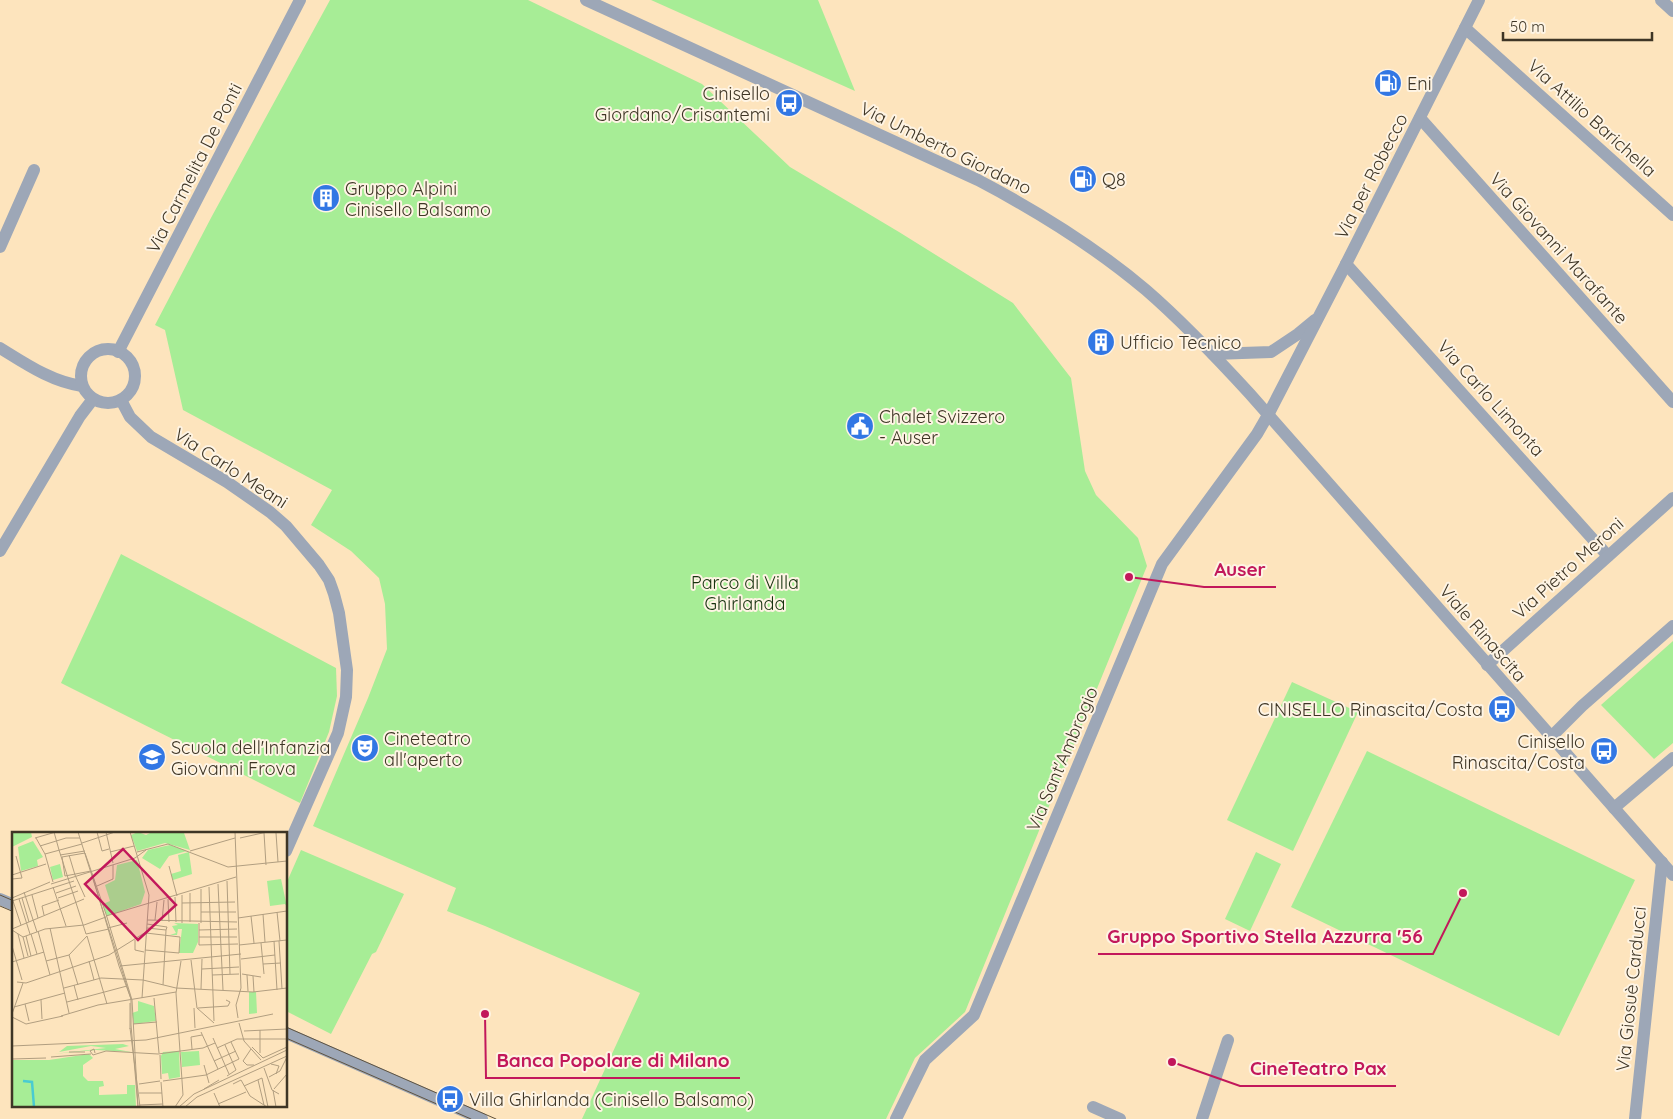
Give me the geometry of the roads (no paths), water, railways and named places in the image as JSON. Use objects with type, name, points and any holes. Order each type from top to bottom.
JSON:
[{"type":"street","name":"Via Carmelita De Ponti","points":[[118,352],[300,0]]},
{"type":"street","name":"Via Umberto Giordano","points":[[586,0],[951,167],[1008,196],[1063,230],[1121,270],[1154,297],[1213,354],[1268,414]]},
{"type":"street","name":"Via per Robecco","points":[[1268,414],[1479,0]]},
{"type":"street","points":[[1660,0],[1673,11]]},
{"type":"street","name":"Via Attilio Barichella","points":[[1465,28],[1673,215]]},
{"type":"street","name":"Via Giovanni Marafante","points":[[1420,118],[1673,402]]},
{"type":"street","points":[[0,247],[34,170]]},
{"type":"street","name":"Via Carlo Limonta","points":[[1346,264],[1608,556]]},
{"type":"street","name":"Via per Robecco","points":[[1213,354],[1271,352],[1298,334],[1320,315]]},
{"type":"street","points":[[0,348],[47,376],[60,382],[82,386]]},
{"type":"street","points":[[111,350],[118,352],[126,355],[132,362],[135,380],[132,389],[121,400],[101,403],[86,394],[82,386],[81,375],[84,364],[90,356],[100,351],[111,350]]},
{"type":"street","points":[[0,551],[80,416],[93,399]]},
{"type":"street","name":"Via Carlo Meani","points":[[121,400],[130,417],[152,436],[270,512],[286,526],[319,564],[329,580],[339,613],[347,670],[346,697],[338,733],[288,846]]},
{"type":"street","name":"Viale Rinascita","points":[[1268,414],[1673,875]]},
{"type":"street","name":"Via Sant'Ambrogio","points":[[896,1119],[925,1060],[974,1015],[1162,564],[1257,434],[1268,414]]},
{"type":"street","name":"Via Pietro Meroni","points":[[1487,665],[1673,498]]},
{"type":"street","points":[[1551,737],[1582,706],[1673,626]]},
{"type":"street","points":[[1614,808],[1673,758]]},
{"type":"street","name":"Via Giosuè Carducci","points":[[1635,1119],[1662,862]]},
{"type":"street","points":[[0,899],[12,904]]},
{"type":"street","points":[[288,1034],[482,1119]]},
{"type":"street","points":[[1202,1119],[1228,1040]]},
{"type":"street","points":[[1093,1107],[1120,1119]]},
{"type":"tram line","points":[[0,895],[12,900]]},
{"type":"tram line","points":[[0,906],[12,911]]},
{"type":"tram line","points":[[288,1028],[496,1119]]},
{"type":"tram line","points":[[288,1039],[471,1119]]},
{"type":"place","name":"Eni","points":[[1388,83]]},
{"type":"place","name":"Cinisello Giordano/Crisantemi","points":[[789,103]]},
{"type":"place","name":"Q8","points":[[1083,179]]},
{"type":"place","name":"Gruppo Alpini Cinisello Balsamo","points":[[326,198]]},
{"type":"place","name":"Ufficio Tecnico","points":[[1101,342]]},
{"type":"place","name":"Chalet Svizzero - Auser","points":[[860,426]]},
{"type":"place","name":"Auser","points":[[1129,577]]},
{"type":"place","name":"CINISELLO Rinascita/Costa","points":[[1502,709]]},
{"type":"place","name":"Cineteatro all'aperto","points":[[365,748]]},
{"type":"place","name":"Cinisello Rinascita/Costa","points":[[1604,751]]},
{"type":"place","name":"Scuola dell'Infanzia Giovanni Frova","points":[[152,757]]},
{"type":"place","name":"Gruppo Sportivo Stella Azzurra '56","points":[[1463,893]]},
{"type":"place","name":"Banca Popolare di Milano","points":[[485,1014]]},
{"type":"place","name":"CineTeatro Pax","points":[[1172,1062]]},
{"type":"place","name":"Villa Ghirlanda (Cinisello Balsamo)","points":[[450,1099]]},
{"type":"park label","name":"Parco di Villa Ghirlanda","points":[[745,592]]}]
